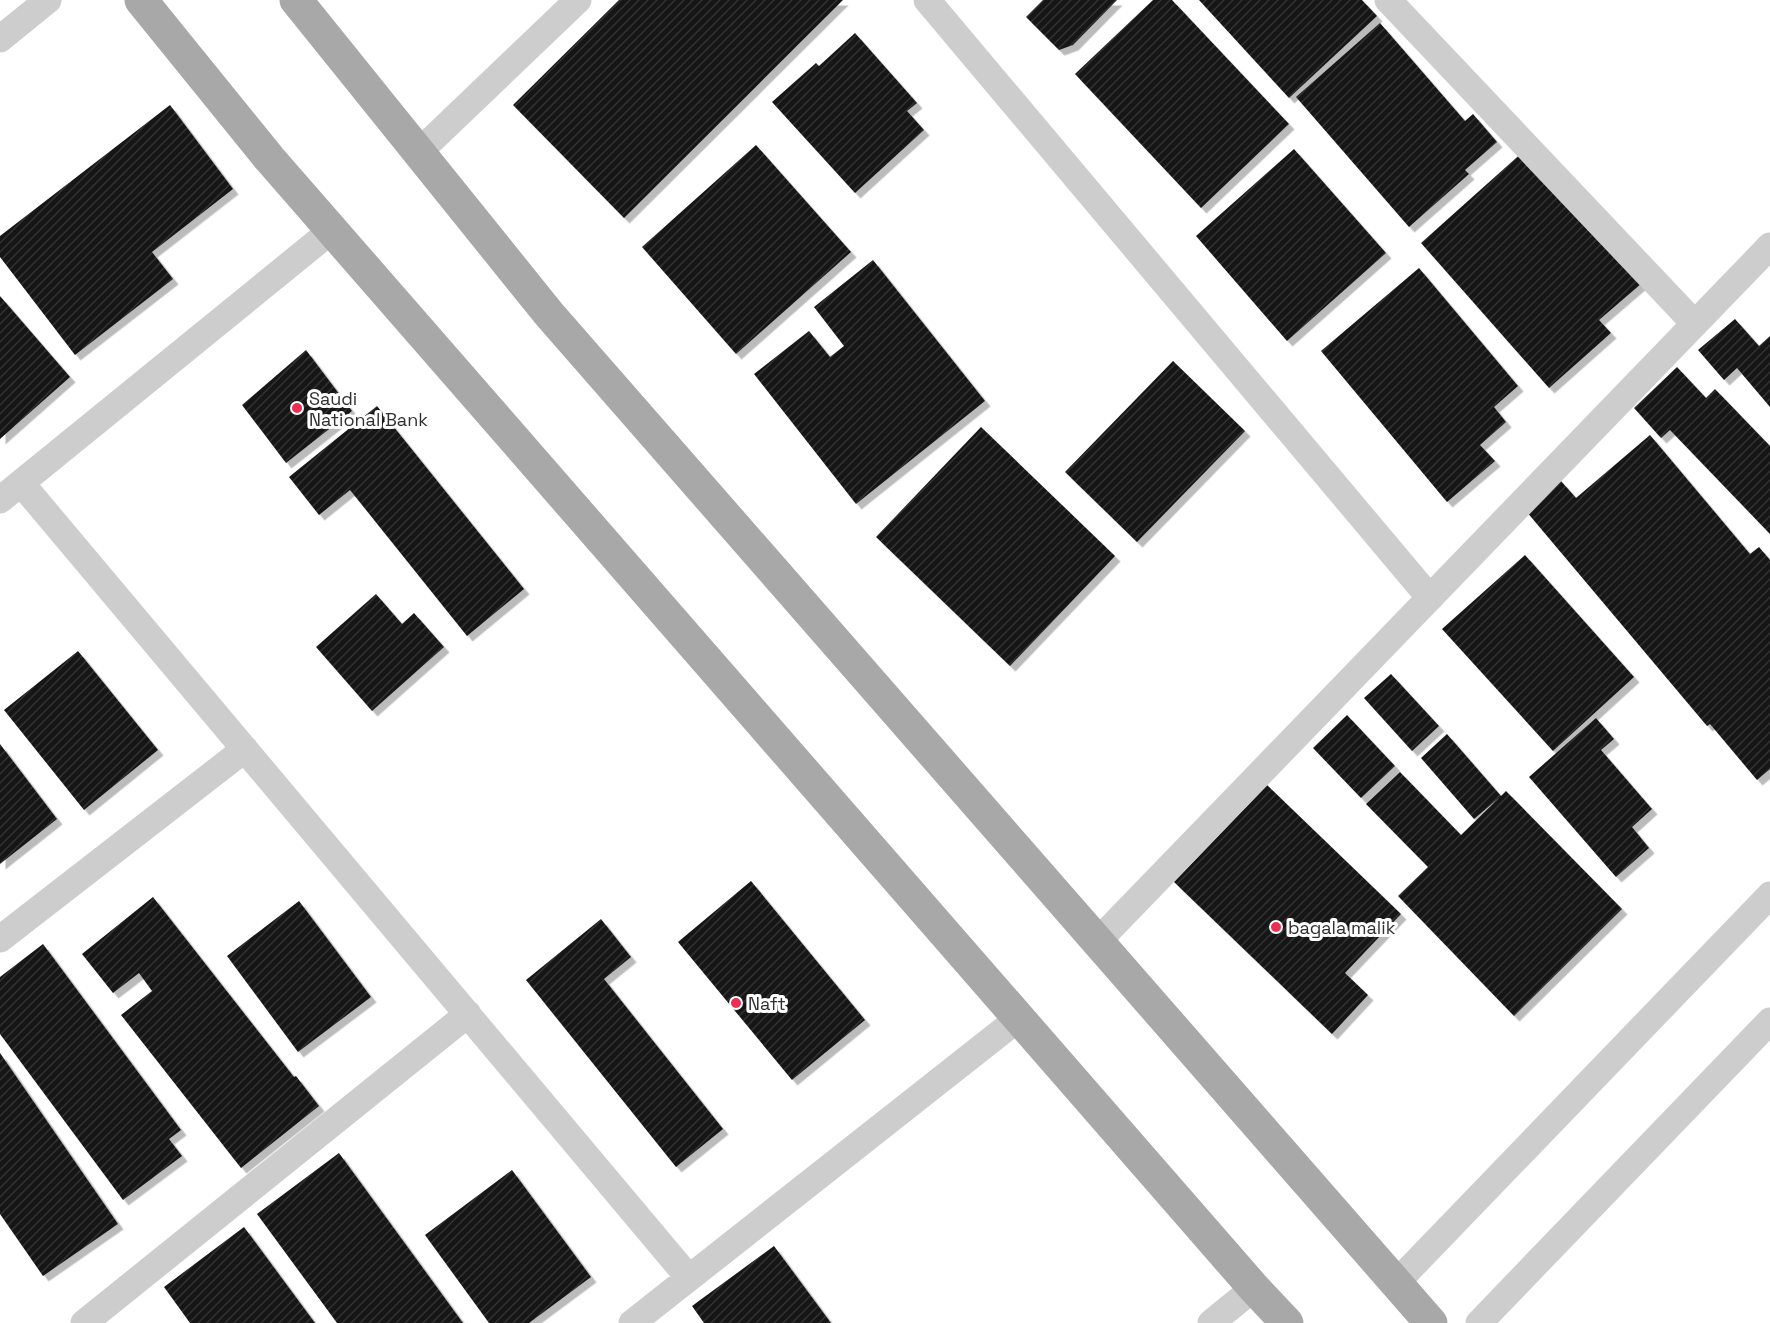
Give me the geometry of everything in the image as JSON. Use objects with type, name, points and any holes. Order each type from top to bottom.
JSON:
[{"type":"main road","points":[[141,0],[269,158],[1254,1288],[1287,1323]]},
{"type":"main road","points":[[296,0],[549,314],[1431,1323]]},
{"type":"street","points":[[0,39],[48,0]]},
{"type":"street","points":[[419,152],[578,0]]},
{"type":"street","points":[[927,0],[1430,598]]},
{"type":"street","points":[[1388,0],[1695,324]]},
{"type":"street","points":[[0,501],[332,230]]},
{"type":"street","points":[[1098,941],[1770,246]]},
{"type":"street","points":[[21,483],[689,1278]]},
{"type":"street","points":[[0,939],[245,749]]},
{"type":"street","points":[[1396,1283],[1770,895]]},
{"type":"street","points":[[84,1323],[468,1014]]},
{"type":"street","points":[[632,1323],[1019,1018]]},
{"type":"street","points":[[1479,1323],[1770,1021]]},
{"type":"street","points":[[1211,1323],[1254,1288]]},
{"type":"building","points":[[619,0],[843,0],[624,218],[513,105]]},
{"type":"building","points":[[1043,0],[1117,0],[1073,45],[1059,50],[1026,17]]},
{"type":"building","points":[[1153,0],[1172,0],[1289,124],[1201,208],[1075,74]]},
{"type":"building","points":[[1199,0],[1362,0],[1377,16],[1289,98]]},
{"type":"building","points":[[1380,23],[1465,121],[1473,114],[1497,142],[1465,170],[1469,174],[1409,227],[1296,97]]},
{"type":"building","points":[[855,33],[917,103],[907,111],[924,130],[855,193],[772,102],[816,63],[819,66]]},
{"type":"building","points":[[170,105],[233,189],[152,252],[173,279],[75,355],[0,257],[0,236]]},
{"type":"building","points":[[756,145],[851,252],[736,354],[642,247]]},
{"type":"building","points":[[1294,149],[1386,253],[1287,341],[1196,236]]},
{"type":"building","points":[[1525,150],[1642,283],[1599,320],[1611,333],[1549,388],[1421,243]]},
{"type":"building","points":[[873,260],[985,401],[856,504],[754,374],[809,331],[830,357],[844,346],[814,307]]},
{"type":"building","points":[[1419,268],[1518,386],[1494,407],[1506,422],[1480,445],[1495,461],[1447,502],[1321,351]]},
{"type":"building","points":[[0,296],[70,377],[0,439]]},
{"type":"building","points":[[1735,319],[1759,346],[1770,336],[1770,407],[1737,368],[1724,380],[1698,350]]},
{"type":"building","name":"Saudi National Bank","points":[[306,350],[352,411],[286,463],[242,405]]},
{"type":"building","points":[[1173,361],[1245,431],[1137,542],[1065,472]]},
{"type":"building","points":[[1677,367],[1706,398],[1715,389],[1770,446],[1770,534],[1670,430],[1661,438],[1634,408]]},
{"type":"building","points":[[377,406],[524,589],[467,636],[350,490],[319,515],[289,477]]},
{"type":"building","points":[[981,427],[1115,556],[1010,666],[876,537]]},
{"type":"building","points":[[1650,435],[1750,554],[1759,547],[1770,560],[1770,769],[1757,780],[1710,724],[1707,726],[1526,511],[1561,481],[1576,498]]},
{"type":"building","points":[[1525,555],[1634,677],[1553,751],[1442,629]]},
{"type":"building","points":[[376,594],[402,624],[414,613],[444,647],[372,711],[316,647]]},
{"type":"building","points":[[78,651],[158,750],[84,810],[4,710]]},
{"type":"building","points":[[1391,674],[1439,726],[1412,751],[1364,698]]},
{"type":"building","points":[[1347,715],[1395,766],[1361,798],[1313,748]]},
{"type":"building","points":[[1596,718],[1614,739],[1601,750],[1652,809],[1632,827],[1649,848],[1616,877],[1529,777]]},
{"type":"building","points":[[1447,734],[1501,796],[1506,791],[1622,909],[1514,1016],[1398,896],[1428,867],[1366,804],[1400,772],[1461,835],[1500,797],[1474,819],[1421,758]]},
{"type":"building","points":[[0,744],[57,819],[0,864]]},
{"type":"building","points":[[1267,785],[1401,914],[1345,973],[1368,995],[1332,1034],[1174,882]]},
{"type":"building","points":[[751,881],[865,1020],[792,1080],[678,942]]},
{"type":"building","points":[[153,897],[319,1106],[241,1168],[121,1015],[152,991],[139,973],[113,993],[82,954]]},
{"type":"building","points":[[299,901],[371,997],[298,1052],[227,956]]},
{"type":"building","points":[[601,919],[631,957],[604,979],[723,1129],[676,1167],[526,980]]},
{"type":"building","points":[[43,944],[181,1130],[169,1139],[182,1156],[123,1200],[0,1034],[0,977]]},
{"type":"building","points":[[0,1053],[118,1224],[43,1276],[0,1214]]},
{"type":"building","points":[[339,1153],[463,1323],[337,1323],[257,1214]]},
{"type":"building","points":[[512,1170],[591,1277],[529,1323],[489,1323],[425,1235]]},
{"type":"building","points":[[244,1227],[315,1323],[190,1323],[164,1287]]},
{"type":"building","points":[[774,1246],[831,1323],[704,1323],[692,1306]]},
{"type":"place","name":"Saudi National Bank","points":[[297,408]]},
{"type":"place","name":"bagala malik","points":[[1276,927]]},
{"type":"place","name":"Naft","points":[[736,1003]]}]
